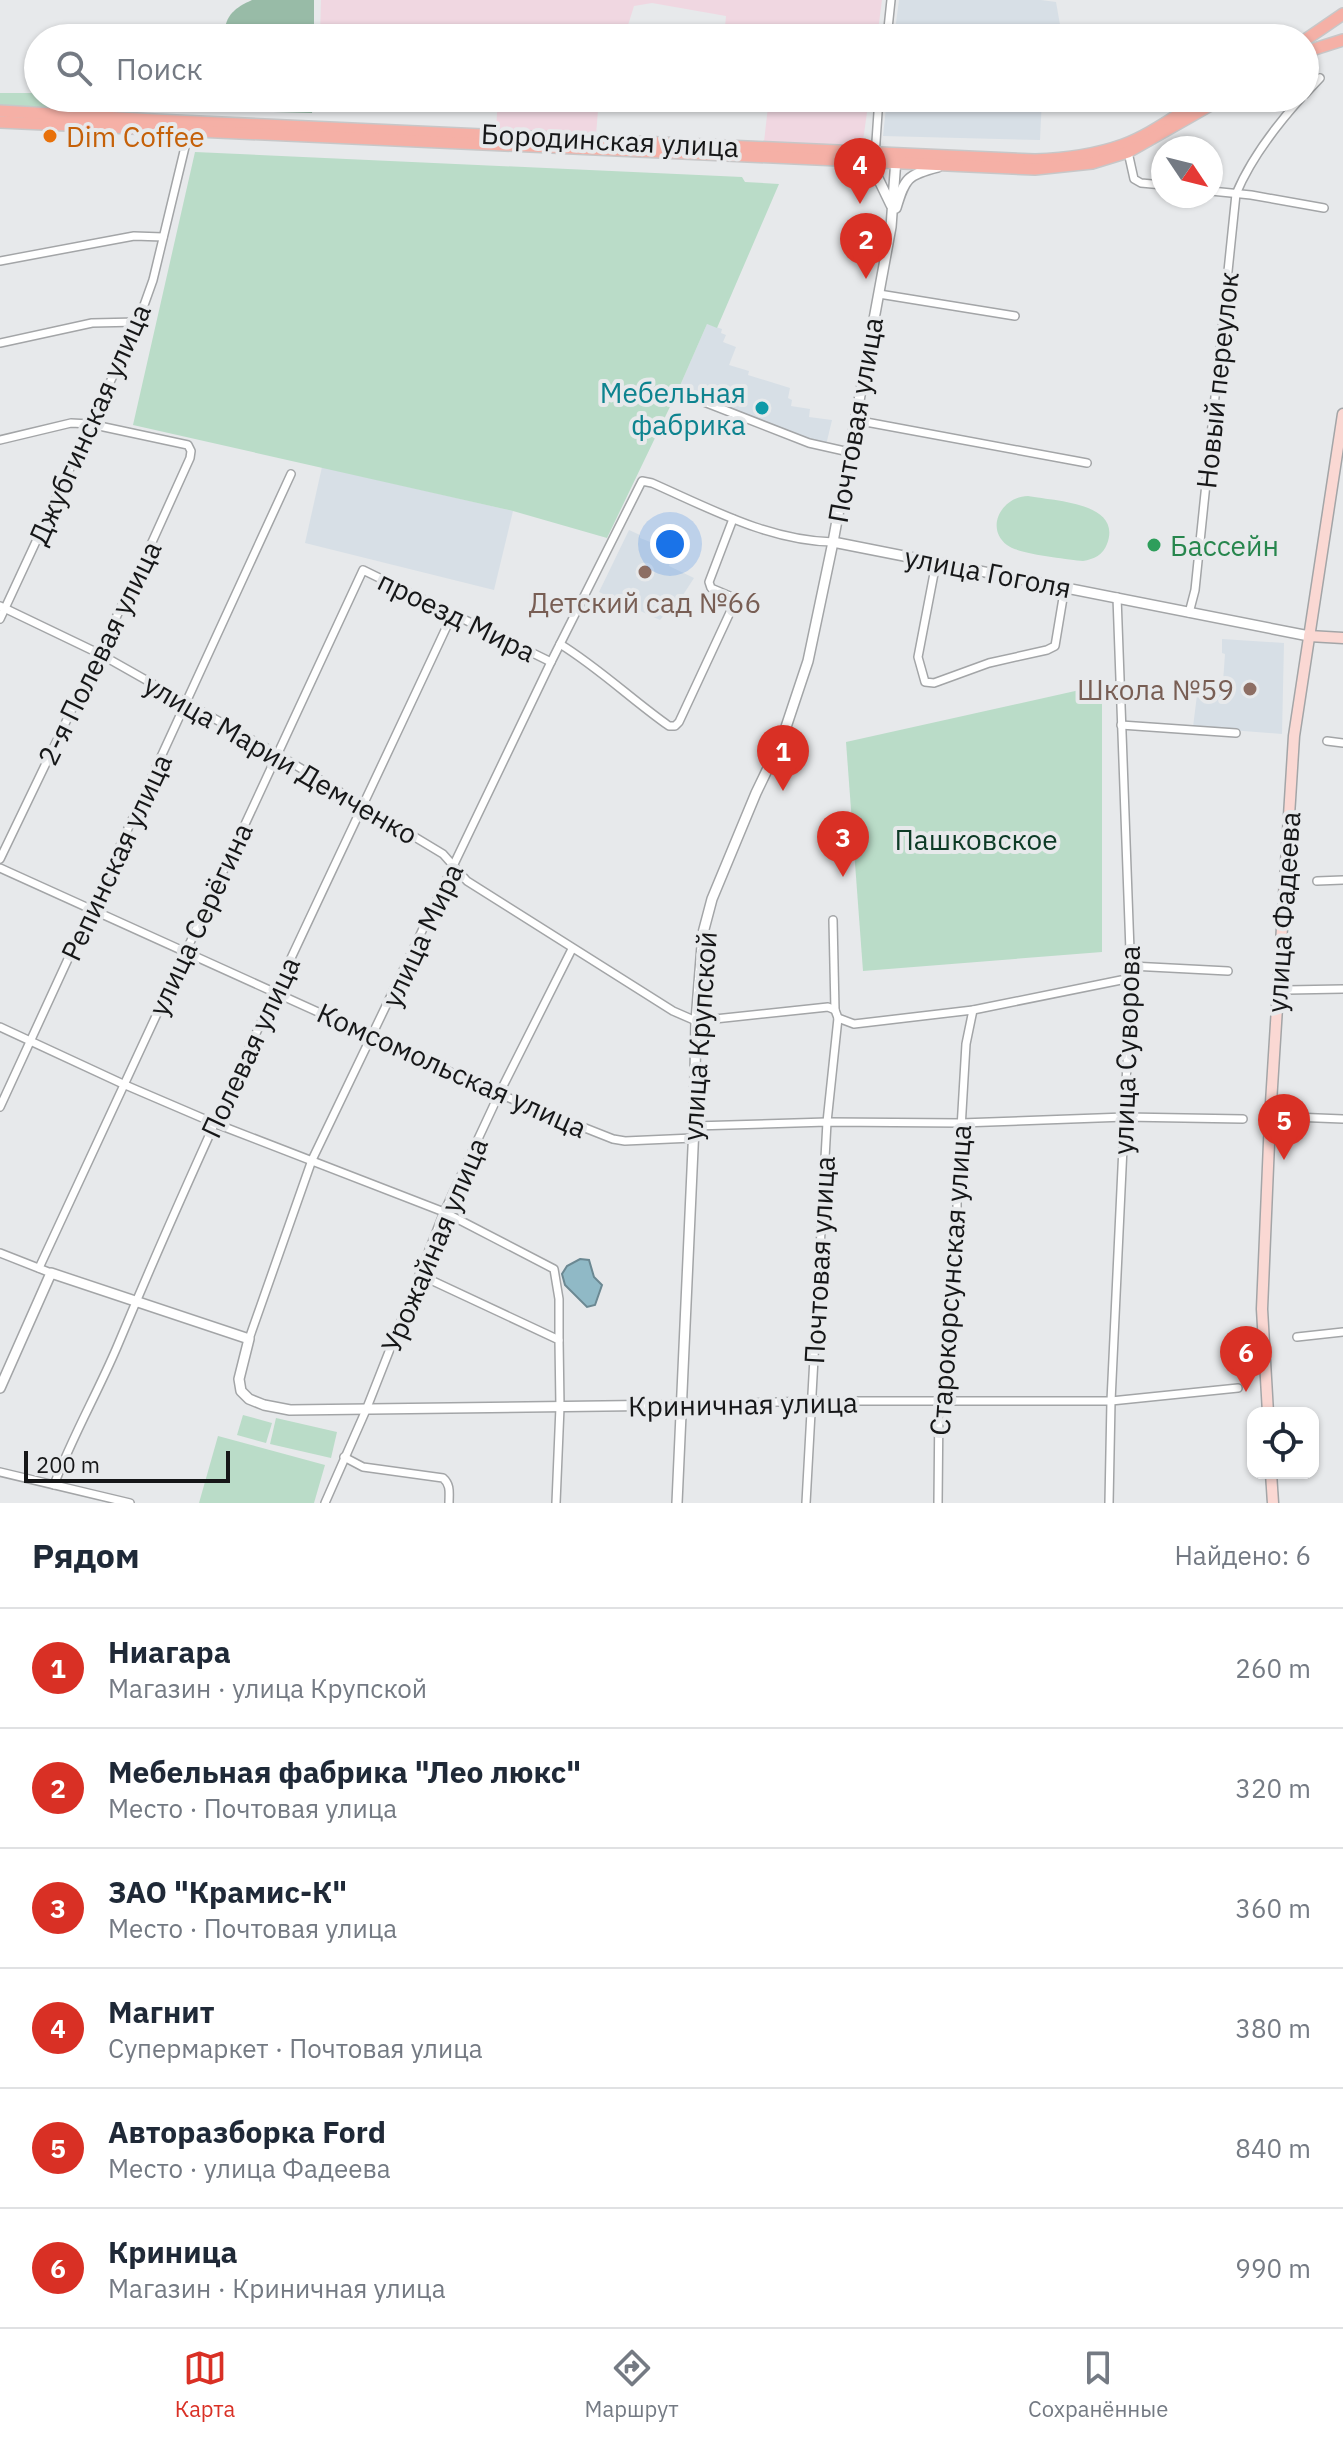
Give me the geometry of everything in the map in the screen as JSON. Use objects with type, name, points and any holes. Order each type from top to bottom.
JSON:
[{"type":"main road","points":[[1319,36],[1343,14]]},
{"type":"main road","points":[[1319,46],[1343,43]]},
{"type":"main road","name":"Бородинская улица","points":[[0,111],[875,157],[941,166],[1035,169],[1092,163],[1128,152],[1198,112]]},
{"type":"main road","name":"Бородинская улица","points":[[896,159],[1035,160],[1084,155],[1125,144],[1184,112]]},
{"type":"main road","name":"Бородинская улица","points":[[0,122],[858,160],[875,157]]},
{"type":"main road","name":"улица Фадеева","points":[[1268,1407],[1262,1309],[1270,1119],[1294,736],[1343,414]]},
{"type":"main road","name":"улица Гоголя","points":[[1309,636],[1343,638]]},
{"type":"main road","points":[[1271,1479],[1273,1503]]},
{"type":"street","points":[[888,24],[891,0]]},
{"type":"street","points":[[875,157],[878,112]]},
{"type":"street","name":"Новый переулок","points":[[1189,613],[1195,590],[1236,194],[1253,158],[1289,112]]},
{"type":"street","name":"Джубгинская улица","points":[[0,619],[2,607],[138,322],[153,280],[192,131]]},
{"type":"street","points":[[1128,152],[1134,179],[1151,184]]},
{"type":"street","name":"Почтовая улица","points":[[833,542],[891,227],[896,159]]},
{"type":"street","points":[[858,160],[875,172],[892,207]]},
{"type":"street","points":[[891,227],[904,182],[914,173],[941,166]]},
{"type":"street","points":[[1223,192],[1324,208]]},
{"type":"street","points":[[0,261],[134,236],[163,237]]},
{"type":"street","points":[[879,294],[1015,316]]},
{"type":"street","points":[[0,343],[92,323],[138,322]]},
{"type":"street","points":[[681,393],[809,443],[849,452]]},
{"type":"street","points":[[855,420],[1087,463]]},
{"type":"street","points":[[0,440],[71,423],[90,424]]},
{"type":"street","name":"2-я Полевая улица","points":[[0,859],[100,654],[190,458],[188,445],[90,424]]},
{"type":"street","name":"Репинская улица","points":[[0,1107],[291,474]]},
{"type":"street","name":"улица Гоголя","points":[[642,481],[733,519],[809,542],[833,542],[1309,636]]},
{"type":"street","name":"улица Мира","points":[[249,1399],[241,1391],[239,1379],[249,1339],[312,1160],[551,662],[642,481]]},
{"type":"street","points":[[560,644],[584,659],[639,705],[669,726],[675,726],[733,606],[730,596],[711,588],[709,582],[733,519]]},
{"type":"street","name":"улица Крупской","points":[[677,1503],[696,1021],[703,933],[712,899],[782,739],[802,681],[833,542]]},
{"type":"street","points":[[936,563],[918,657],[925,682],[934,683],[989,663],[1055,646],[1065,586]]},
{"type":"street","name":"проезд Мира","points":[[363,570],[551,662]]},
{"type":"street","name":"улица Серёгина","points":[[39,1268],[363,570]]},
{"type":"street","name":"улица Суворова","points":[[1109,1503],[1131,978],[1117,597]]},
{"type":"street","name":"улица Марии Демченко","points":[[2,607],[100,654],[277,754],[443,854],[467,881],[572,949],[673,1011],[696,1021]]},
{"type":"street","name":"Полевая улица","points":[[54,1485],[214,1123],[453,613]]},
{"type":"street","points":[[1121,725],[1236,733]]},
{"type":"street","points":[[1327,741],[1343,743]]},
{"type":"street","name":"Комсомольская улица","points":[[0,868],[499,1094],[619,1141],[693,1138]]},
{"type":"street","points":[[1317,881],[1343,880]]},
{"type":"street","name":"Почтовая улица","points":[[806,1503],[836,1014],[833,920]]},
{"type":"street","name":"Урожайная улица","points":[[325,1503],[366,1410],[444,1212],[572,949]]},
{"type":"street","points":[[1131,966],[1228,971]]},
{"type":"street","points":[[696,1021],[828,1007],[854,1024],[973,1010],[1131,978]]},
{"type":"street","points":[[1287,990],[1343,989]]},
{"type":"street","name":"Старокорсунская улица","points":[[938,1503],[939,1401],[951,1342],[966,1044],[973,1010]]},
{"type":"street","points":[[0,1027],[214,1123],[444,1212],[554,1269],[559,1299],[560,1407],[556,1503]]},
{"type":"street","points":[[694,1126],[827,1122],[961,1123],[1125,1117],[1243,1119]]},
{"type":"street","points":[[1293,1117],[1343,1119]]},
{"type":"street","points":[[0,1253],[249,1339]]},
{"type":"street","points":[[0,1388],[51,1273]]},
{"type":"street","points":[[420,1275],[559,1340]]},
{"type":"street","points":[[1297,1337],[1343,1332]]},
{"type":"street","name":"Криничная улица","points":[[249,1399],[290,1410],[366,1410],[810,1401],[1111,1401],[1238,1388]]},
{"type":"street","points":[[344,1457],[363,1467],[443,1478],[450,1489],[449,1503]]},
{"type":"street","points":[[0,1472],[130,1503]]},
{"type":"shaded area","points":[[321,0],[882,0],[879,24],[725,24],[726,16],[652,3],[634,6],[628,24],[320,24]]},
{"type":"shaded area","points":[[899,0],[1041,0],[1056,2],[1060,24],[896,24]]},
{"type":"shaded area","points":[[497,112],[598,112],[596,135],[496,130]]},
{"type":"shaded area","points":[[767,112],[867,112],[862,148],[764,142]]},
{"type":"shaded area","points":[[886,112],[1041,112],[1040,140],[883,136]]},
{"type":"shaded area","points":[[707,324],[722,329],[721,333],[726,335],[723,342],[736,347],[729,365],[749,371],[748,375],[790,388],[788,398],[792,400],[791,406],[810,409],[809,417],[832,420],[826,445],[679,388]]},
{"type":"shaded area","points":[[322,467],[513,511],[494,590],[305,543]]},
{"type":"shaded area","name":"Детский сад №66","points":[[629,530],[640,535],[640,538],[673,551],[669,566],[694,578],[670,615],[664,615],[660,620],[599,592]]},
{"type":"shaded area","name":"Школа №59","points":[[1222,639],[1284,643],[1282,734],[1193,727],[1197,695],[1215,696],[1216,682],[1223,682],[1225,654],[1222,653]]},
{"type":"green space","points":[[252,0],[314,0],[314,24],[226,24],[240,6]]},
{"type":"green space","points":[[0,93],[24,93],[24,108],[0,107]]},
{"type":"green space","points":[[195,152],[742,177],[745,182],[779,184],[717,328],[707,324],[607,538],[513,511],[133,425]]},
{"type":"green space","points":[[1028,496],[1068,502],[1096,512],[1105,519],[1109,530],[1103,551],[1083,561],[1032,553],[1007,545],[997,530],[1000,514],[1011,501]]},
{"type":"green space","name":"Пашковское","points":[[1102,685],[1102,952],[863,971],[846,742]]},
{"type":"green space","points":[[243,1415],[272,1423],[266,1443],[237,1435]]},
{"type":"green space","points":[[276,1418],[337,1432],[331,1458],[270,1444]]},
{"type":"green space","points":[[218,1436],[325,1465],[314,1503],[199,1503]]},
{"type":"water","points":[[580,1259],[589,1260],[594,1277],[602,1285],[595,1305],[587,1307],[565,1285],[562,1274],[567,1266]]},
{"type":"place","name":"Dim Coffee","points":[[50,136]]},
{"type":"place","name":"Магнит","points":[[860,204]]},
{"type":"place","name":"Мебельная фабрика \"Лео люкс\"","points":[[866,279]]},
{"type":"place","name":"Мебельная фабрика","points":[[762,408]]},
{"type":"place","name":"Бассейн","points":[[1154,545]]},
{"type":"place","name":"Детский сад №66","points":[[645,572]]},
{"type":"place","name":"Школа №59","points":[[1250,689]]},
{"type":"place","name":"Ниагара","points":[[783,791]]},
{"type":"place","name":"ЗАО \"Крамис-К\"","points":[[843,877]]},
{"type":"place","name":"Авторазборка Ford","points":[[1284,1160]]},
{"type":"place","name":"Криница","points":[[1246,1392]]}]
